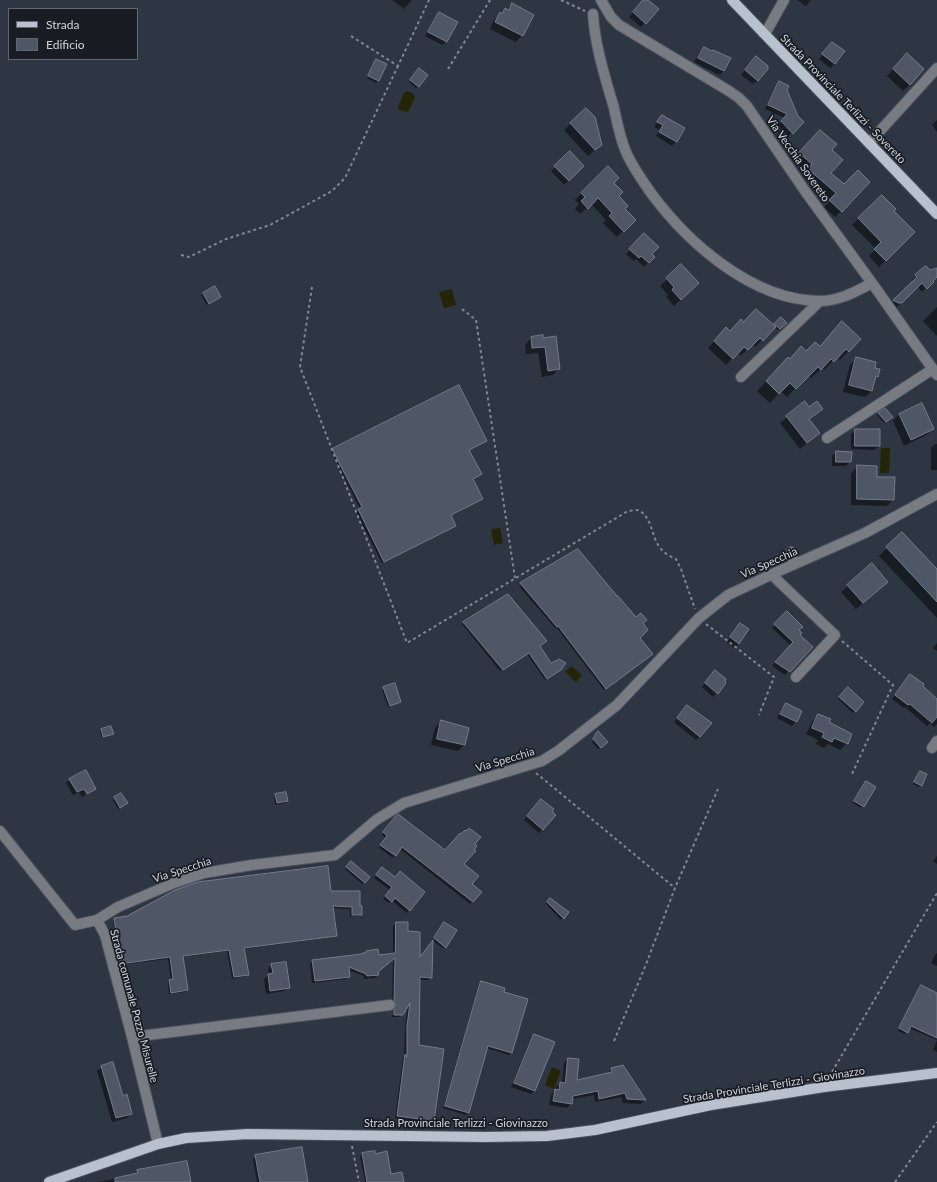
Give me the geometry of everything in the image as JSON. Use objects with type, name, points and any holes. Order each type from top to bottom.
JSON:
[{"type":"main road","name":"Strada Provinciale Terlizzi - Sovereto","points":[[732,0],[937,214]]},
{"type":"main road","name":"Strada Provinciale Terlizzi - Giovinazzo","points":[[49,1182],[158,1144],[186,1138],[248,1134],[485,1138],[547,1136],[595,1130],[711,1105],[824,1087],[937,1073]]},
{"type":"street","name":"Via Vecchia Sovereto","points":[[601,0],[610,17],[619,25],[739,98],[747,106],[805,191],[935,372]]},
{"type":"street","points":[[765,34],[784,0]]},
{"type":"street","points":[[592,14],[596,41],[625,151],[641,179],[656,200],[687,235],[704,250],[729,268],[771,291],[803,299],[820,301],[842,298],[872,283]]},
{"type":"street","points":[[869,143],[937,68]]},
{"type":"street","points":[[742,377],[820,301]]},
{"type":"street","points":[[827,438],[935,372]]},
{"type":"street","name":"Via Specchia","points":[[97,920],[125,904],[174,883],[204,873],[252,865],[335,855],[376,820],[404,803],[542,761],[558,751],[617,704],[699,618],[728,595],[865,533],[937,494]]},
{"type":"street","points":[[791,552],[794,564]]},
{"type":"street","points":[[772,575],[835,636],[796,677]]},
{"type":"street","name":"Strada comunale Pozzo Misurelle","points":[[0,831],[75,925],[97,920],[105,935],[158,1144]]},
{"type":"street","points":[[132,1037],[390,1005]]},
{"type":"path","points":[[181,255],[189,257],[226,239],[270,225],[332,191],[344,178],[429,0]]},
{"type":"path","points":[[448,69],[490,0]]},
{"type":"path","points":[[351,36],[398,66]]},
{"type":"path","points":[[312,287],[300,367],[407,643],[628,511],[639,510],[646,515],[658,547],[667,556],[676,559],[691,602],[699,618],[774,677],[759,715]]},
{"type":"path","points":[[462,310],[476,320],[515,578]]},
{"type":"path","points":[[835,636],[893,685],[852,774]]},
{"type":"path","points":[[528,766],[676,888]]},
{"type":"path","points":[[614,1041],[718,789]]},
{"type":"path","points":[[833,1069],[937,893]]},
{"type":"path","points":[[895,1182],[937,1122]]},
{"type":"path","points":[[350,1135],[359,1182]]},
{"type":"shaded area","points":[[407,91],[414,94],[415,98],[408,112],[399,110],[398,107],[404,93]]},
{"type":"shaded area","points":[[452,289],[456,305],[444,308],[439,292]]},
{"type":"shaded area","points":[[881,448],[890,448],[889,473],[880,473]]},
{"type":"shaded area","points":[[500,528],[503,543],[494,545],[491,529]]},
{"type":"shaded area","points":[[571,666],[582,675],[576,682],[565,672]]},
{"type":"shaded area","points":[[552,1067],[561,1071],[554,1089],[545,1085]]},
{"type":"building","points":[[643,0],[648,0],[659,9],[646,24],[633,12]]},
{"type":"building","points":[[512,3],[534,15],[523,36],[495,22],[500,12],[502,14],[505,8],[509,10]]},
{"type":"building","points":[[439,12],[458,22],[447,42],[428,32]]},
{"type":"building","points":[[832,42],[845,51],[835,64],[822,54]]},
{"type":"building","points":[[704,47],[731,58],[724,71],[698,58]]},
{"type":"building","points":[[907,53],[924,69],[910,85],[893,69]]},
{"type":"building","points":[[756,56],[768,66],[768,69],[758,81],[745,70]]},
{"type":"building","points":[[376,59],[387,64],[379,81],[368,76]]},
{"type":"building","points":[[419,68],[428,75],[419,87],[410,80]]},
{"type":"building","points":[[779,81],[789,86],[787,90],[798,116],[804,122],[793,134],[781,121],[787,114],[768,105]]},
{"type":"building","points":[[586,108],[595,117],[602,145],[595,150],[570,123]]},
{"type":"building","points":[[662,115],[685,128],[677,142],[659,132],[663,125],[657,122]]},
{"type":"building","points":[[820,130],[837,144],[832,150],[843,160],[831,173],[844,184],[858,170],[870,182],[842,212],[829,200],[836,193],[808,169],[812,164],[799,153]]},
{"type":"building","points":[[570,151],[584,166],[569,181],[554,166]]},
{"type":"building","points":[[608,166],[619,178],[614,183],[623,192],[619,196],[628,206],[625,209],[636,220],[624,232],[609,216],[612,213],[598,198],[588,209],[581,201],[585,197],[581,193]]},
{"type":"building","points":[[882,195],[896,209],[894,211],[915,232],[886,261],[874,249],[881,242],[858,218]]},
{"type":"building","points":[[644,233],[659,247],[652,254],[655,257],[649,263],[641,256],[639,258],[629,249]]},
{"type":"building","points":[[681,264],[699,283],[681,300],[672,290],[674,287],[666,278]]},
{"type":"building","points":[[926,266],[930,270],[937,268],[937,277],[933,281],[934,282],[927,289],[922,283],[902,303],[898,303],[893,300],[917,277],[915,275]]},
{"type":"building","points":[[215,286],[221,297],[209,304],[203,293]]},
{"type":"building","points":[[756,309],[776,327],[763,341],[760,338],[748,350],[744,347],[733,359],[714,341],[726,327],[730,331],[741,319],[743,322]]},
{"type":"building","points":[[781,317],[787,323],[780,329],[774,324]]},
{"type":"building","points":[[842,321],[861,339],[849,352],[846,349],[834,362],[831,359],[821,370],[818,367],[796,389],[790,383],[779,394],[766,381],[788,357],[790,359],[801,346],[806,351],[815,342],[820,346]]},
{"type":"building","points":[[543,335],[543,338],[556,336],[560,369],[548,371],[545,347],[532,348],[531,337]]},
{"type":"building","points":[[856,357],[876,362],[875,368],[880,369],[878,377],[876,376],[872,391],[849,385]]},
{"type":"building","points":[[459,385],[487,441],[469,450],[482,474],[473,479],[483,499],[451,515],[456,526],[384,562],[358,509],[362,507],[332,449]]},
{"type":"building","points":[[805,401],[809,407],[817,401],[823,409],[809,419],[820,433],[807,443],[786,416]]},
{"type":"building","points":[[922,403],[934,429],[911,440],[899,414]]},
{"type":"building","points":[[885,408],[893,417],[886,422],[878,413]]},
{"type":"building","points":[[855,429],[880,429],[880,446],[855,446]]},
{"type":"building","points":[[836,451],[852,452],[851,462],[836,462]]},
{"type":"building","points":[[857,465],[877,466],[877,477],[895,477],[894,500],[857,499]]},
{"type":"building","points":[[902,532],[937,569],[937,602],[886,547]]},
{"type":"building","points":[[578,549],[636,617],[641,613],[647,620],[643,623],[648,630],[640,638],[653,654],[606,689],[558,626],[557,627],[520,583]]},
{"type":"building","points":[[872,563],[888,582],[863,603],[847,585]]},
{"type":"building","points":[[508,594],[547,641],[540,646],[551,663],[559,659],[566,663],[561,670],[547,679],[529,653],[503,670],[463,622]]},
{"type":"building","points":[[787,611],[803,627],[799,630],[802,633],[800,635],[813,647],[790,672],[775,662],[793,642],[774,624]]},
{"type":"building","points":[[740,623],[749,629],[739,644],[730,637]]},
{"type":"building","points":[[715,670],[726,679],[726,683],[718,694],[705,683]]},
{"type":"building","points":[[910,674],[924,684],[923,686],[937,699],[937,717],[932,723],[910,704],[908,705],[895,695]]},
{"type":"building","points":[[395,683],[401,702],[390,706],[383,687]]},
{"type":"building","points":[[848,687],[864,702],[856,712],[839,697]]},
{"type":"building","points":[[786,703],[802,711],[797,722],[780,714]]},
{"type":"building","points":[[687,705],[712,723],[700,737],[677,718]]},
{"type":"building","points":[[818,714],[831,719],[829,722],[852,734],[848,744],[834,738],[832,742],[822,737],[824,733],[812,728]]},
{"type":"building","points":[[441,720],[469,728],[465,745],[437,739]]},
{"type":"building","points":[[111,726],[114,734],[103,737],[101,729]]},
{"type":"building","points":[[598,731],[608,742],[601,748],[593,739]]},
{"type":"building","points":[[86,770],[96,789],[87,794],[84,789],[77,792],[69,779]]},
{"type":"building","points":[[920,771],[927,774],[922,786],[914,782]]},
{"type":"building","points":[[866,781],[876,787],[864,807],[854,801]]},
{"type":"building","points":[[286,792],[288,801],[277,803],[275,794]]},
{"type":"building","points":[[121,793],[128,803],[120,808],[114,797]]},
{"type":"building","points":[[541,799],[554,809],[552,812],[556,815],[543,830],[527,816]]},
{"type":"building","points":[[398,814],[445,850],[460,833],[461,834],[469,828],[481,837],[475,844],[477,846],[474,850],[476,851],[464,864],[479,876],[472,884],[482,892],[473,902],[402,847],[396,856],[380,845],[387,836],[383,832]]},
{"type":"building","points":[[351,861],[370,877],[365,883],[346,867]]},
{"type":"building","points":[[328,866],[331,891],[360,891],[360,906],[362,906],[362,915],[352,915],[352,907],[333,906],[337,936],[244,948],[249,975],[234,977],[229,950],[183,956],[188,990],[171,993],[169,980],[173,979],[170,957],[120,964],[114,918],[127,916],[175,890],[198,882]]},
{"type":"building","points":[[382,867],[395,877],[400,871],[425,892],[410,911],[395,898],[392,902],[385,896],[392,887],[376,875]]},
{"type":"building","points":[[550,898],[569,912],[564,919],[547,902]]},
{"type":"building","points":[[396,922],[408,922],[408,931],[420,932],[420,957],[433,940],[432,978],[420,977],[419,1045],[444,1049],[434,1121],[397,1116],[405,1054],[407,1057],[407,1026],[410,1003],[403,1015],[394,1015],[396,1005],[394,1000],[395,958],[378,972],[379,975],[367,976],[366,974],[349,967],[350,977],[315,981],[312,960],[361,954],[366,951],[378,949],[379,955],[395,953]]},
{"type":"building","points":[[444,922],[457,930],[446,948],[434,938]]},
{"type":"building","points":[[286,962],[290,988],[270,991],[268,974],[273,973],[271,964]]},
{"type":"building","points":[[481,981],[505,988],[504,992],[528,999],[512,1053],[488,1046],[469,1113],[445,1106]]},
{"type":"building","points":[[921,985],[937,993],[937,1038],[911,1026],[908,1033],[899,1028]]},
{"type":"building","points":[[534,1034],[555,1042],[535,1091],[514,1083]]},
{"type":"building","points":[[568,1058],[579,1059],[577,1080],[612,1072],[611,1068],[623,1065],[646,1100],[627,1099],[625,1093],[599,1099],[598,1091],[573,1096],[572,1104],[553,1101],[555,1089],[559,1090],[560,1082],[565,1083]]},
{"type":"building","points":[[113,1062],[123,1096],[127,1094],[132,1114],[116,1118],[101,1066]]},
{"type":"building","points":[[302,1147],[308,1182],[260,1182],[255,1155]]},
{"type":"building","points":[[375,1151],[375,1154],[387,1151],[391,1174],[402,1172],[404,1182],[367,1182],[362,1153]]},
{"type":"building","points":[[187,1161],[191,1182],[115,1182],[115,1178],[138,1173],[137,1170]]}]
